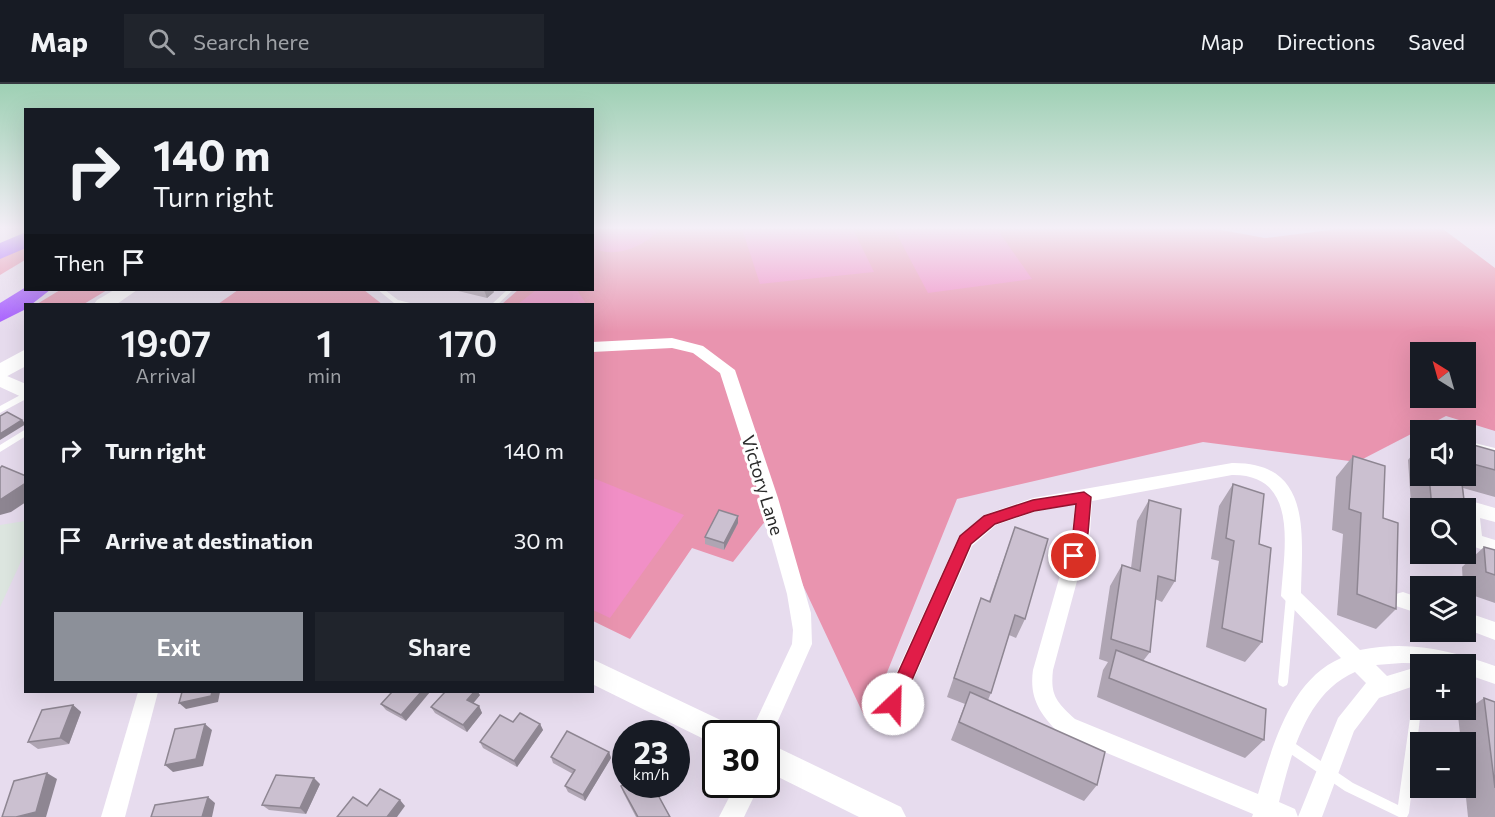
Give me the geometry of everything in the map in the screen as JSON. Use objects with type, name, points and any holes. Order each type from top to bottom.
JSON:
[{"type":"highway","points":[[3,305],[24,277]]},
{"type":"highway","points":[[3,305],[36,291]]},
{"type":"main road","points":[[106,303],[125,291]]},
{"type":"main road","points":[[0,373],[24,357]]},
{"type":"street","name":"Victory Lane","points":[[594,347],[672,343],[698,349],[727,370],[769,498],[772,518],[788,565],[803,630],[802,644],[767,720]]},
{"type":"street","points":[[0,379],[24,392]]},
{"type":"street","points":[[1476,449],[1495,454]]},
{"type":"street","points":[[893,704],[965,541],[990,520],[1033,505],[1232,469],[1259,471],[1281,487],[1291,504],[1291,596],[1383,686]]},
{"type":"street","points":[[1084,497],[1081,533],[1040,686],[1046,706],[1067,726],[1265,813],[1287,817]]},
{"type":"street","points":[[1495,515],[1471,508],[1473,541],[1495,547]]},
{"type":"street","points":[[1476,624],[1495,631]]},
{"type":"street","points":[[1265,813],[1286,744],[1310,695],[1335,673],[1356,660],[1379,654],[1410,655]]},
{"type":"street","points":[[1476,668],[1495,674]]},
{"type":"street","points":[[594,672],[702,725]]},
{"type":"street","points":[[1476,673],[1495,674]]},
{"type":"street","points":[[1310,817],[1346,725],[1372,691],[1410,678]]},
{"type":"street","points":[[113,817],[148,693]]},
{"type":"street","points":[[780,763],[891,817]]},
{"type":"street","points":[[731,817],[741,798]]},
{"type":"lane","points":[[382,291],[396,302],[402,303]]},
{"type":"lane","points":[[496,303],[509,291]]},
{"type":"lane","points":[[0,410],[24,394]]},
{"type":"lane","points":[[0,449],[24,433]]},
{"type":"lane","points":[[1283,682],[1291,596]]},
{"type":"lane","points":[[1286,744],[1349,787],[1403,813],[1415,720]]},
{"type":"shaded area","points":[[0,263],[20,263],[0,275]]},
{"type":"shaded area","points":[[594,263],[1489,263],[1495,268],[1495,431],[1476,425],[1476,420],[1459,420],[1446,416],[1438,420],[1410,420],[1410,435],[1357,462],[1203,442],[957,499],[867,722],[770,515],[733,562],[692,548],[630,639],[594,621],[594,303],[503,303],[517,291],[594,291]]},
{"type":"shaded area","points":[[753,263],[870,263],[874,272],[760,284]]},
{"type":"shaded area","points":[[912,263],[1021,263],[1032,279],[928,293]]},
{"type":"shaded area","points":[[58,291],[105,291],[86,303],[39,303]]},
{"type":"shaded area","points":[[237,291],[365,291],[381,303],[219,303]]},
{"type":"shaded area","points":[[535,291],[578,291],[585,303],[519,303]]},
{"type":"shaded area","points":[[594,478],[684,515],[610,618],[594,610]]},
{"type":"shaded area","points":[[24,521],[24,555],[0,607],[0,525]]},
{"type":"building","points":[[7,412],[22,420],[0,434],[0,416]]},
{"type":"building","points":[[1476,446],[1495,451],[1495,470],[1476,465]]},
{"type":"building","points":[[1353,456],[1385,466],[1383,518],[1398,523],[1396,609],[1357,594],[1361,513],[1349,509]]},
{"type":"building","points":[[2,466],[24,475],[24,484],[0,500],[0,468]]},
{"type":"building","points":[[1233,484],[1264,494],[1259,544],[1271,548],[1262,642],[1222,628],[1234,541],[1226,538]]},
{"type":"building","points":[[1430,486],[1462,486],[1464,498],[1431,498]]},
{"type":"building","points":[[1149,500],[1181,509],[1175,581],[1158,576],[1150,652],[1111,639],[1122,565],[1140,571]]},
{"type":"building","points":[[719,510],[738,516],[724,543],[705,537]]},
{"type":"building","points":[[1015,527],[1048,539],[1025,619],[1015,615],[991,693],[954,678],[981,598],[990,602]]},
{"type":"building","points":[[1484,547],[1495,550],[1495,575],[1486,572]]},
{"type":"building","points":[[1116,650],[1266,709],[1264,740],[1109,678]]},
{"type":"building","points":[[970,692],[1105,752],[1097,785],[959,722]]},
{"type":"building","points":[[182,693],[212,693],[211,696],[179,703]]},
{"type":"building","points":[[391,693],[420,693],[401,715],[381,704]]},
{"type":"building","points":[[444,693],[473,693],[467,700],[479,706],[463,725],[431,707]]},
{"type":"building","points":[[1484,698],[1495,702],[1495,788]]},
{"type":"building","points":[[73,705],[60,738],[28,742],[42,710]]},
{"type":"building","points":[[520,713],[540,724],[514,761],[480,742],[500,715],[513,722]]},
{"type":"building","points":[[205,724],[196,759],[165,765],[175,729]]},
{"type":"building","points":[[567,731],[609,752],[583,795],[565,786],[575,770],[551,757]]},
{"type":"building","points":[[47,773],[36,812],[16,817],[2,817],[14,781]]},
{"type":"building","points":[[276,775],[314,778],[300,808],[262,805]]},
{"type":"building","points":[[380,789],[400,800],[387,817],[337,817],[353,797],[367,806]]},
{"type":"building","points":[[208,797],[202,817],[151,817],[155,805]]},
{"type":"building","points":[[628,798],[660,798],[670,817],[638,817]]},
{"type":"route","points":[[893,704],[965,541],[990,520],[1033,505],[1084,497],[1081,533],[1074,556]]}]
